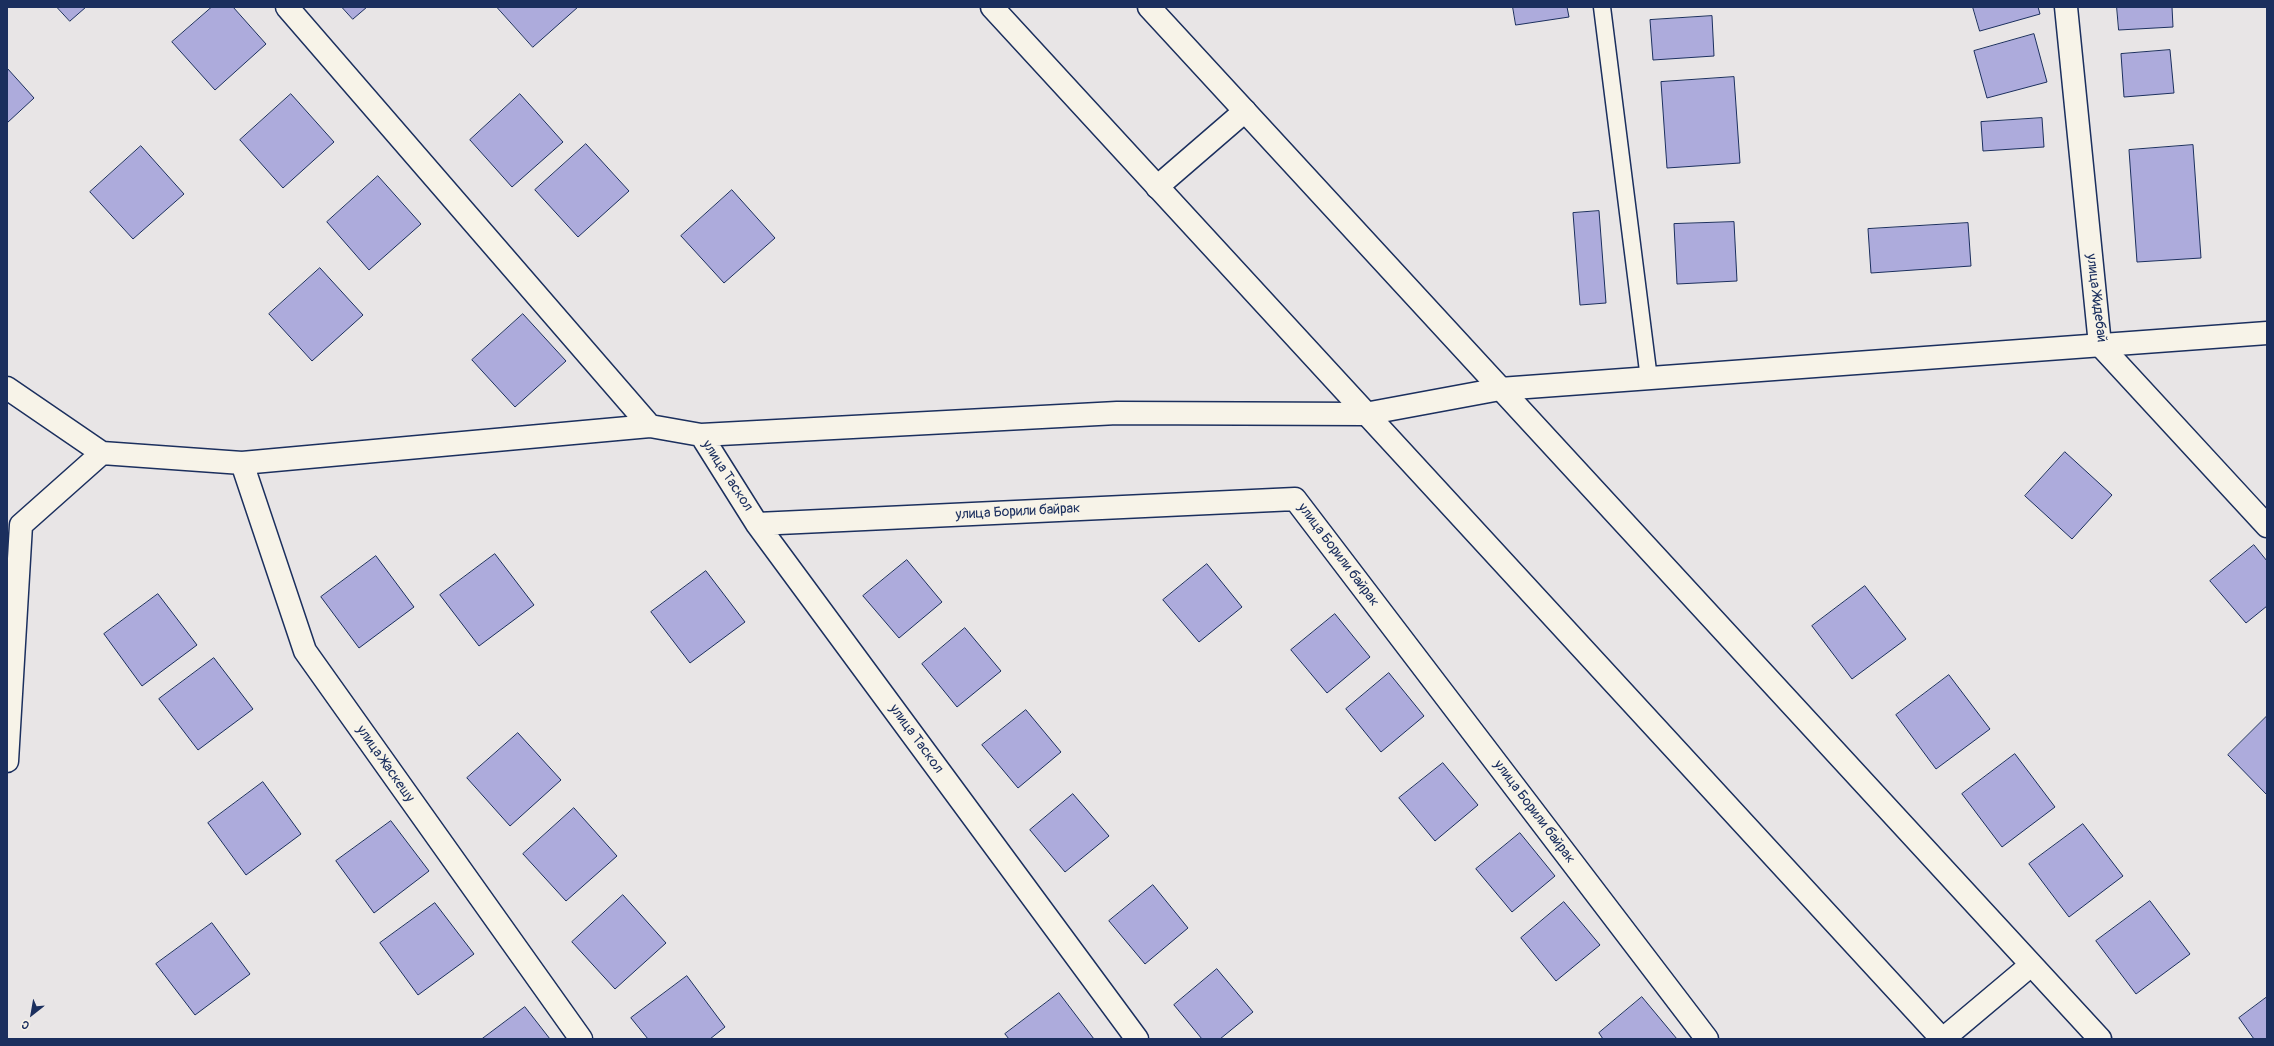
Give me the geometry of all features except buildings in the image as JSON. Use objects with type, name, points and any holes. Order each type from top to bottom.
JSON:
[{"type":"street","points":[[287,7],[650,426]]},
{"type":"street","points":[[992,7],[1365,414],[1943,1039],[2031,965]]},
{"type":"street","points":[[1149,7],[2100,1039]]},
{"type":"street","name":"улица Жидебай","points":[[2066,7],[2100,345],[2267,526]]},
{"type":"street","points":[[1158,187],[1245,111]]},
{"type":"street","points":[[7,388],[102,453],[242,463],[650,426],[701,435],[1117,413],[1365,414],[1500,389],[2267,333]]},
{"type":"street","name":"улица Таскол","points":[[701,435],[757,524],[1137,1039]]},
{"type":"street","points":[[7,761],[12,594],[22,525],[102,453]]},
{"type":"street","name":"улица Жаскешу","points":[[242,463],[305,651],[581,1039]]},
{"type":"street","name":"улица Борили байрак","points":[[757,524],[1295,499],[1707,1039]]},
{"type":"lane","points":[[1602,7],[1649,379]]}]
